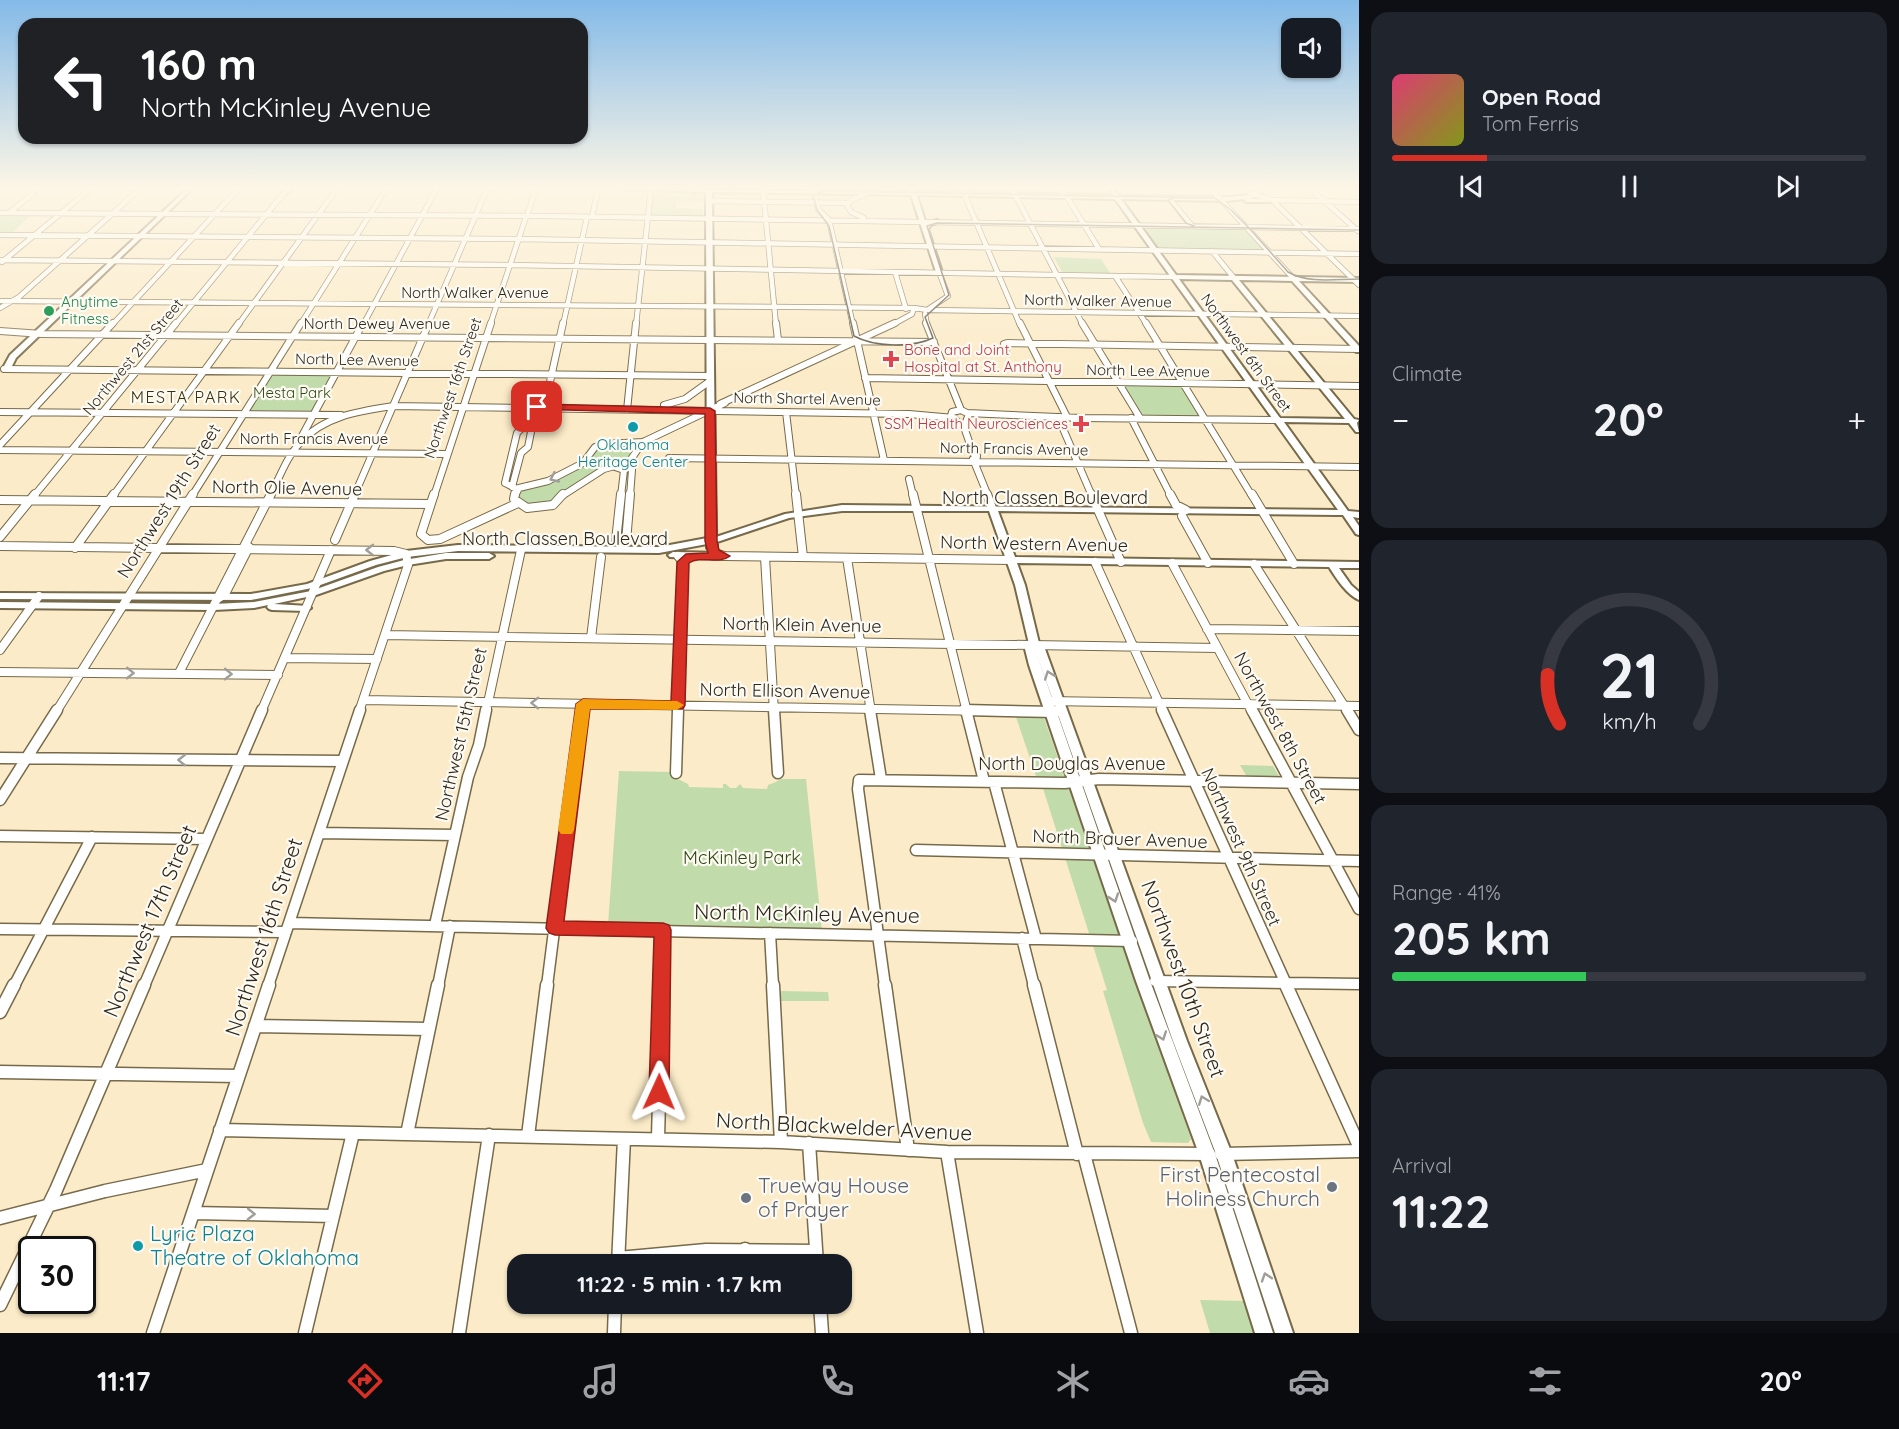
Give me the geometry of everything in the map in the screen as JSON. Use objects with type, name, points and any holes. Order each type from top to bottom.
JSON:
[{"type":"main road","points":[[3,368],[124,251]]},
{"type":"main road","points":[[709,251],[711,544]]},
{"type":"main road","points":[[932,251],[939,273]]},
{"type":"main road","name":"Northwest 6th Street","points":[[1156,251],[1359,531]]},
{"type":"main road","points":[[1175,277],[1291,276],[1357,282]]},
{"type":"main road","points":[[1291,276],[1358,348]]},
{"type":"main road","points":[[1234,278],[1322,385],[1355,421],[1359,430]]},
{"type":"main road","name":"North Shartel Avenue","points":[[1278,420],[1355,421]]},
{"type":"main road","name":"North Classen Boulevard","points":[[1099,512],[1173,507],[1184,513]]},
{"type":"main road","name":"North Classen Boulevard","points":[[0,596],[254,605],[407,562],[446,556],[520,553],[681,558],[711,544],[798,517],[842,508],[1263,514],[1341,518],[1347,515],[1359,515]]},
{"type":"main road","name":"Northwest 10th Street","points":[[994,511],[1024,599],[1034,645],[1030,649],[1055,707],[1081,781],[1114,855],[1159,981],[1215,1154],[1264,1333]]},
{"type":"main road","name":"North Classen Boulevard","points":[[602,554],[711,544]]},
{"type":"main road","name":"North Classen Boulevard","points":[[217,602],[315,588],[374,562],[407,562],[433,550],[464,548],[520,553]]},
{"type":"main road","points":[[394,551],[433,550]]},
{"type":"main road","points":[[681,558],[724,556]]},
{"type":"main road","name":"North Western Avenue","points":[[1012,560],[1359,565]]},
{"type":"main road","points":[[1332,565],[1348,587],[1359,596]]},
{"type":"main road","points":[[1359,582],[1359,596]]},
{"type":"main road","name":"North Classen Boulevard","points":[[0,605],[125,601]]},
{"type":"main road","points":[[254,605],[306,608]]},
{"type":"main road","name":"Northwest 10th Street","points":[[1081,781],[1099,854],[1143,981],[1215,1154],[1284,1333]]},
{"type":"street","points":[[1,261],[13,251]]},
{"type":"street","points":[[0,308],[19,297],[71,251]]},
{"type":"street","points":[[0,445],[180,251]]},
{"type":"street","name":"Northwest 21st Street","points":[[0,537],[236,251]]},
{"type":"street","points":[[75,548],[292,251]]},
{"type":"street","name":"Northwest 19th Street","points":[[0,800],[347,251]]},
{"type":"street","points":[[179,673],[217,602],[225,594],[235,569],[296,452],[298,444],[403,251]]},
{"type":"street","name":"Northwest 17th Street","points":[[0,1305],[48,1206],[106,1074],[460,251]]},
{"type":"street","name":"Northwest 16th Street","points":[[515,251],[430,504],[422,535],[428,540],[440,539],[518,503]]},
{"type":"street","points":[[544,408],[579,251]]},
{"type":"street","points":[[627,409],[644,251]]},
{"type":"street","points":[[768,251],[778,340]]},
{"type":"street","points":[[835,251],[884,460]]},
{"type":"street","points":[[988,251],[1014,312],[1067,417]]},
{"type":"street","points":[[1044,251],[1076,313],[1140,418]]},
{"type":"street","points":[[1212,251],[1234,278]]},
{"type":"street","points":[[1224,251],[1359,254]]},
{"type":"street","points":[[1269,252],[1291,276]]},
{"type":"street","points":[[1326,253],[1357,282]]},
{"type":"street","points":[[1,261],[454,264],[1175,277]]},
{"type":"street","points":[[895,272],[919,311],[960,415]]},
{"type":"street","points":[[530,408],[526,424],[517,433],[505,483],[515,488],[548,481],[583,463],[595,447],[643,442],[856,341],[868,338],[945,299],[948,295],[939,273]]},
{"type":"street","points":[[1115,276],[1184,383],[1294,564]]},
{"type":"street","name":"North Walker Avenue","points":[[0,301],[567,305],[945,312],[1359,315]]},
{"type":"street","name":"North Dewey Avenue","points":[[0,331],[167,335],[933,342]]},
{"type":"street","points":[[1006,350],[1004,344],[1007,343],[1358,348]]},
{"type":"street","name":"North Lee Avenue","points":[[3,368],[631,375],[710,378]]},
{"type":"street","points":[[646,410],[685,399],[710,378]]},
{"type":"street","name":"North Lee Avenue","points":[[865,378],[1359,386]]},
{"type":"street","points":[[710,400],[725,403]]},
{"type":"street","points":[[725,403],[725,408],[730,411]]},
{"type":"street","name":"North Shartel Avenue","points":[[0,412],[350,415],[392,408],[463,407],[1278,420]]},
{"type":"street","name":"North Shartel Avenue","points":[[646,410],[709,411]]},
{"type":"street","points":[[687,411],[692,413],[692,418]]},
{"type":"street","points":[[786,412],[803,557]]},
{"type":"street","points":[[298,444],[318,427],[350,415]]},
{"type":"street","points":[[296,452],[317,431],[350,415]]},
{"type":"street","name":"Northwest 10th Street","points":[[960,415],[973,453],[977,456],[976,462],[994,511]]},
{"type":"street","points":[[1058,417],[1121,562]]},
{"type":"street","points":[[692,418],[710,422]]},
{"type":"street","points":[[1131,418],[1155,464],[1173,507]]},
{"type":"street","points":[[526,424],[531,432],[528,447],[524,451],[514,498],[518,503],[535,508],[553,505],[566,491],[612,467],[627,463],[643,442]]},
{"type":"street","points":[[612,467],[624,470],[616,541],[621,544],[626,542],[633,455],[629,449],[620,444]]},
{"type":"street","name":"North Francis Avenue","points":[[0,450],[447,454]]},
{"type":"street","points":[[513,450],[524,451]]},
{"type":"street","name":"North Francis Avenue","points":[[669,458],[1359,467]]},
{"type":"street","points":[[909,479],[967,711],[1013,853],[1036,939]]},
{"type":"street","points":[[621,499],[629,499]]},
{"type":"street","name":"North Olie Avenue","points":[[0,500],[430,504]]},
{"type":"street","points":[[1184,513],[1208,563]]},
{"type":"street","points":[[711,544],[716,553],[724,556]]},
{"type":"street","points":[[0,547],[245,549],[333,545],[394,551],[407,562]]},
{"type":"street","name":"Northwest 15th Street","points":[[435,925],[488,703],[520,553]]},
{"type":"street","points":[[591,638],[602,554]]},
{"type":"street","name":"North Western Avenue","points":[[724,556],[1012,560]]},
{"type":"street","points":[[765,557],[778,773]]},
{"type":"street","points":[[676,773],[681,558]]},
{"type":"street","points":[[847,558],[881,779]]},
{"type":"street","name":"Northwest 16th Street","points":[[153,1333],[385,635],[407,562]]},
{"type":"street","name":"Northwest 9th Street","points":[[1095,562],[1359,1149]]},
{"type":"street","name":"Northwest 8th Street","points":[[1172,563],[1359,909]]},
{"type":"street","points":[[1254,564],[1359,730]]},
{"type":"street","points":[[0,650],[39,596]]},
{"type":"street","points":[[1207,629],[1359,632]]},
{"type":"street","name":"North Klein Avenue","points":[[385,635],[1217,648]]},
{"type":"street","points":[[285,658],[377,659]]},
{"type":"street","points":[[0,672],[278,675]]},
{"type":"street","name":"North Ellison Avenue","points":[[363,700],[967,711],[1158,703],[1359,706]]},
{"type":"street","points":[[528,1136],[583,704]]},
{"type":"street","points":[[0,758],[343,761]]},
{"type":"street","name":"North Douglas Avenue","points":[[878,936],[858,781],[881,779],[989,782],[1194,781],[1359,784]]},
{"type":"street","points":[[319,833],[455,835]]},
{"type":"street","points":[[0,836],[207,839]]},
{"type":"street","points":[[0,1012],[92,837]]},
{"type":"street","name":"North Brauer Avenue","points":[[916,850],[1359,861]]},
{"type":"street","name":"North McKinley Avenue","points":[[0,929],[167,931],[435,925],[1144,941]]},
{"type":"street","points":[[407,1134],[450,926]]},
{"type":"street","points":[[658,1139],[663,930]]},
{"type":"street","points":[[770,933],[781,1142]]},
{"type":"street","points":[[878,936],[908,1150]]},
{"type":"street","points":[[1022,938],[1131,1333]]},
{"type":"street","points":[[1143,981],[1359,984]]},
{"type":"street","points":[[255,1026],[428,1029]]},
{"type":"street","points":[[0,1072],[238,1076]]},
{"type":"street","name":"North Blackwelder Avenue","points":[[220,1130],[781,1142],[947,1152],[1215,1154],[1359,1149]]},
{"type":"street","points":[[305,1333],[353,1133]]},
{"type":"street","points":[[459,1333],[489,1135]]},
{"type":"street","points":[[618,1254],[624,1138]]},
{"type":"street","points":[[809,1143],[816,1254]]},
{"type":"street","points":[[947,1152],[977,1333]]},
{"type":"street","points":[[0,1218],[133,1185],[207,1170]]},
{"type":"street","points":[[193,1213],[333,1216]]},
{"type":"street","points":[[745,1249],[745,1254]]},
{"type":"street","points":[[674,1254],[745,1249],[784,1254]]},
{"type":"street","points":[[614,1333],[615,1314]]},
{"type":"street","points":[[821,1314],[822,1333]]},
{"type":"green space","points":[[1054,257],[1101,259],[1110,273],[1062,272]]},
{"type":"green space","name":"Mesta Park","points":[[272,373],[336,373],[314,412],[249,412]]},
{"type":"green space","points":[[1124,385],[1182,385],[1202,415],[1199,417],[1143,415]]},
{"type":"green space","points":[[621,446],[631,454],[629,459],[606,467],[563,491],[557,500],[532,507],[519,502],[517,494],[519,491],[549,483],[588,461],[591,453],[597,447]]},
{"type":"green space","points":[[1016,717],[1044,718],[1191,1139],[1188,1143],[1151,1142],[1143,1123],[1103,991],[1107,990],[1040,779],[1037,779]]},
{"type":"green space","points":[[1240,765],[1273,766],[1280,778],[1247,777]]},
{"type":"green space","name":"McKinley Park","points":[[619,771],[672,772],[674,777],[688,784],[689,787],[723,788],[723,784],[726,784],[730,788],[736,788],[740,784],[743,788],[767,789],[768,785],[780,779],[806,779],[822,931],[608,925]]},
{"type":"green space","points":[[781,991],[828,992],[829,1001],[781,1001]]},
{"type":"green space","points":[[1200,1300],[1245,1301],[1255,1333],[1210,1333]]},
{"type":"tram line","points":[[835,251],[854,336],[882,344],[904,345],[933,338],[925,317],[949,295],[935,251]]},
{"type":"tram line","points":[[1270,251],[1288,272],[1296,276],[1332,280],[1359,279]]},
{"type":"slow traffic","points":[[566,830],[583,704],[677,705]]},
{"type":"place","name":"Anytime Fitness","points":[[49,311]]},
{"type":"place","name":"Bone and Joint Hospital at St. Anthony","points":[[891,359]]},
{"type":"place","name":"SSM Health Neurosciences","points":[[1081,424]]},
{"type":"place","name":"Oklahoma Heritage Center","points":[[633,427]]},
{"type":"place","name":"First Pentecostal Holiness Church","points":[[1332,1187]]},
{"type":"place","name":"Trueway House of Prayer","points":[[746,1198]]},
{"type":"place","name":"Lyric Plaza Theatre of Oklahoma","points":[[138,1246]]},
{"type":"district","name":"MESTA PARK","points":[[186,397]]},
{"type":"route","points":[[537,407],[704,409],[710,411],[711,541],[714,552],[724,556],[690,557],[683,562],[678,705],[583,704],[555,928],[663,930],[659,1092]]}]
